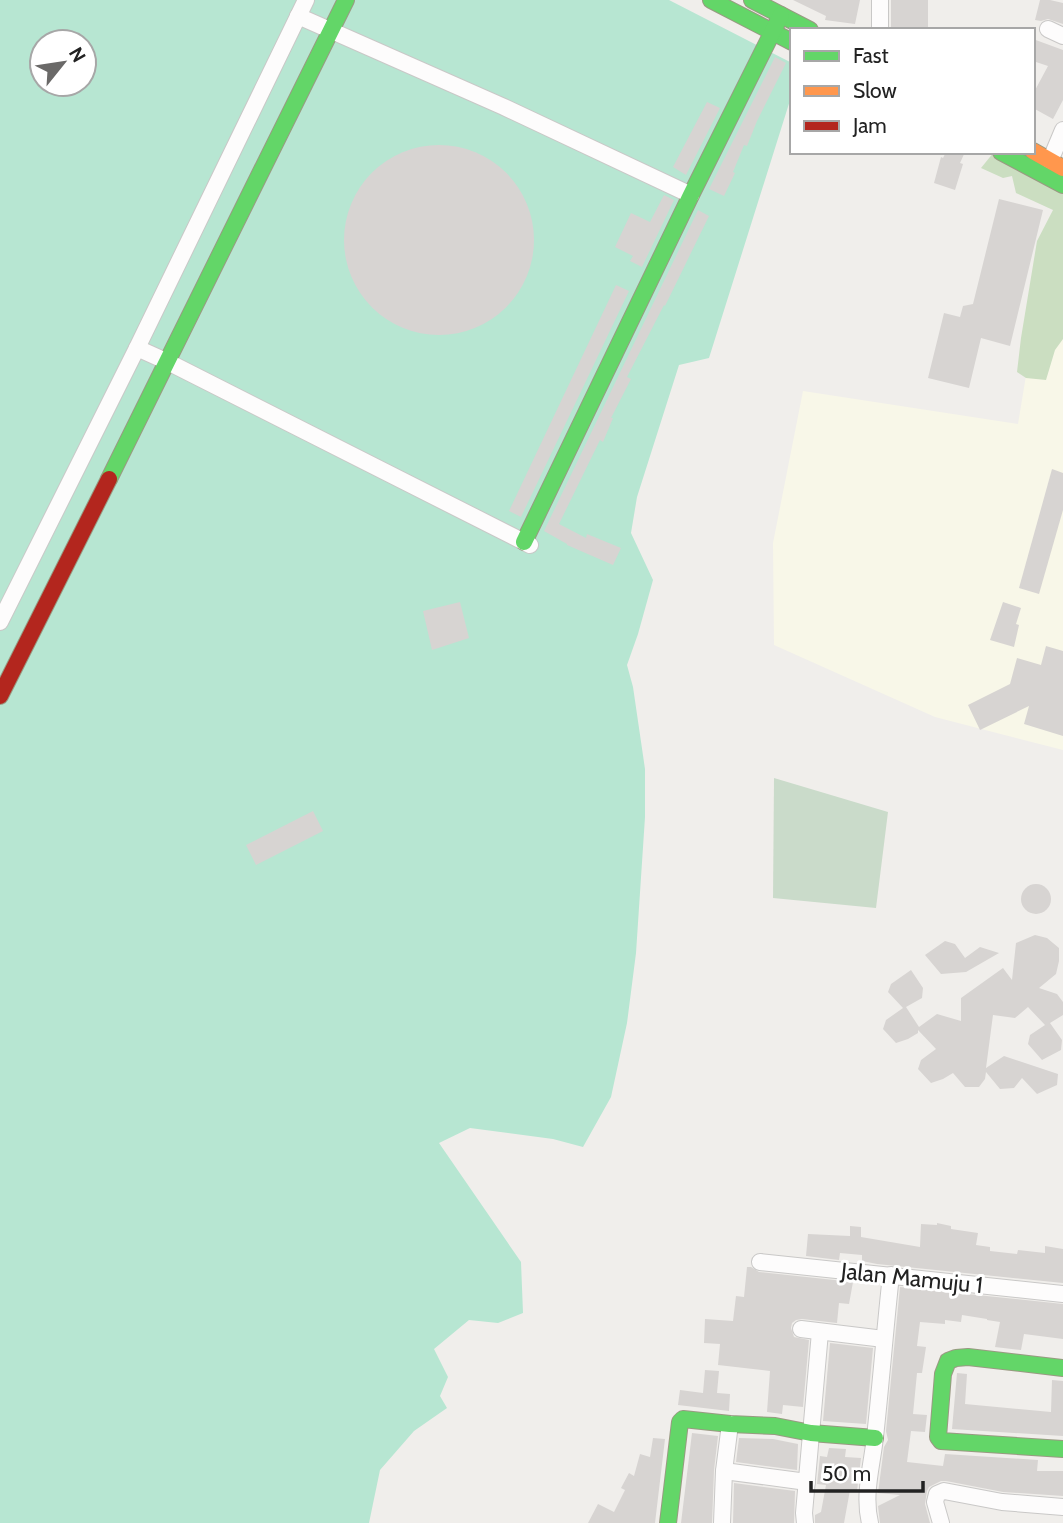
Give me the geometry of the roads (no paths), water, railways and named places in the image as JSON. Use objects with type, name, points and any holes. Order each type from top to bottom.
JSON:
[{"type":"street","points":[[0,622],[306,0]]},
{"type":"street","points":[[0,696],[168,362],[345,0]]},
{"type":"street","points":[[711,0],[790,40]]},
{"type":"street","points":[[752,0],[806,28]]},
{"type":"street","points":[[880,0],[880,28]]},
{"type":"street","points":[[136,348],[527,544],[691,195],[781,15]]},
{"type":"street","points":[[298,16],[504,107],[691,195]]},
{"type":"street","points":[[1035,152],[1056,164],[1063,130]]},
{"type":"street","points":[[1005,154],[1063,185]]},
{"type":"street","name":"Jalan Mamuju 1","points":[[760,1262],[1063,1294]]},
{"type":"street","points":[[870,1523],[867,1495],[891,1275]]},
{"type":"street","points":[[801,1329],[884,1339]]},
{"type":"street","points":[[805,1523],[820,1332]]},
{"type":"street","points":[[1063,1367],[968,1357],[948,1361],[943,1374],[938,1437],[941,1441],[1063,1449]]},
{"type":"street","points":[[668,1523],[681,1421],[686,1419],[775,1426],[811,1433],[875,1438]]},
{"type":"street","points":[[722,1523],[724,1471],[730,1424]]},
{"type":"street","points":[[724,1471],[807,1482]]},
{"type":"street","points":[[941,1523],[935,1502],[937,1494],[944,1491],[1002,1502],[1063,1507]]}]
